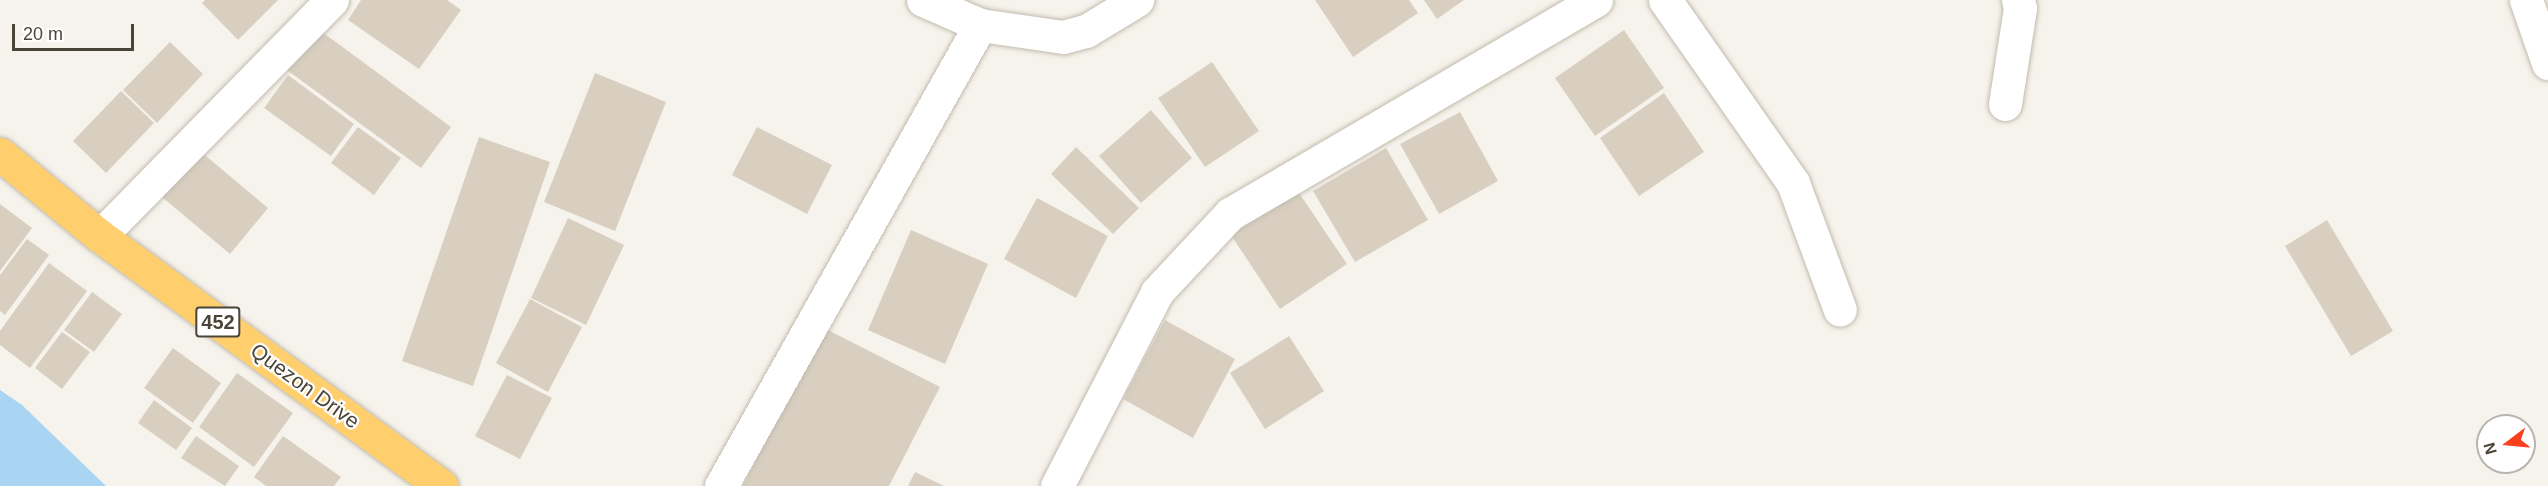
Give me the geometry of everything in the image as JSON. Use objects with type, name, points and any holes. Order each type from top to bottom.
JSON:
[{"type":"highway","name":"Quezon Drive","points":[[0,153],[100,236],[441,486]]},
{"type":"street","points":[[100,236],[332,0]]},
{"type":"street","points":[[923,0],[980,25],[1063,37],[1086,31],[1137,0]]},
{"type":"street","points":[[1057,486],[1157,292],[1230,214],[1596,0]]},
{"type":"street","points":[[1665,0],[1793,183],[1840,310]]},
{"type":"street","points":[[2004,104],[2020,8],[2018,0]]},
{"type":"street","points":[[2526,0],[2548,63]]},
{"type":"street","points":[[721,486],[980,25]]},
{"type":"water","points":[[0,390],[22,405],[106,486],[0,486]]},
{"type":"building","points":[[205,0],[278,0],[238,40],[202,3]]},
{"type":"building","points":[[361,0],[447,0],[461,10],[419,69],[348,20]]},
{"type":"building","points":[[1315,0],[1409,0],[1418,13],[1353,57]]},
{"type":"building","points":[[1424,0],[1464,0],[1437,19]]},
{"type":"building","points":[[310,23],[451,127],[421,168],[280,65]]},
{"type":"building","points":[[1624,30],[1664,88],[1595,136],[1555,78]]},
{"type":"building","points":[[170,42],[203,74],[157,123],[123,90]]},
{"type":"building","points":[[1212,62],[1259,131],[1205,167],[1158,98]]},
{"type":"building","points":[[595,73],[666,102],[615,231],[544,202]]},
{"type":"building","points":[[288,75],[354,124],[331,156],[264,108]]},
{"type":"building","points":[[121,91],[154,123],[106,173],[73,141]]},
{"type":"building","points":[[1664,93],[1704,152],[1639,196],[1600,138]]},
{"type":"building","points":[[1151,110],[1192,158],[1141,203],[1099,156]]},
{"type":"building","points":[[1460,112],[1498,181],[1439,214],[1400,144]]},
{"type":"building","points":[[358,127],[401,158],[374,195],[331,163]]},
{"type":"building","points":[[757,127],[832,165],[807,214],[732,175]]},
{"type":"building","points":[[479,137],[550,162],[473,386],[402,361]]},
{"type":"building","points":[[1076,147],[1139,208],[1113,234],[1051,174]]},
{"type":"building","points":[[1386,148],[1428,220],[1355,262],[1313,191]]},
{"type":"building","points":[[200,151],[268,208],[230,254],[162,197]]},
{"type":"building","points":[[1293,184],[1347,264],[1280,309],[1227,229]]},
{"type":"building","points":[[1037,198],[1108,236],[1076,298],[1004,259]]},
{"type":"building","points":[[0,204],[32,228],[0,271]]},
{"type":"building","points":[[568,218],[624,245],[586,325],[531,298]]},
{"type":"building","points":[[2327,220],[2393,331],[2351,356],[2285,246]]},
{"type":"building","points":[[911,230],[988,264],[945,364],[868,330]]},
{"type":"building","points":[[27,239],[49,255],[5,315],[0,311],[0,275]]},
{"type":"building","points":[[49,263],[87,291],[30,368],[0,345],[0,331]]},
{"type":"building","points":[[92,292],[122,314],[94,352],[64,330]]},
{"type":"building","points":[[530,299],[582,327],[548,392],[496,363]]},
{"type":"building","points":[[1165,320],[1235,359],[1193,438],[1123,399]]},
{"type":"building","points":[[824,328],[940,387],[889,486],[743,486]]},
{"type":"building","points":[[62,332],[90,352],[62,389],[35,368]]},
{"type":"building","points":[[1289,336],[1324,391],[1265,429],[1230,373]]},
{"type":"building","points":[[173,348],[221,383],[193,423],[144,388]]},
{"type":"building","points":[[237,373],[293,413],[254,467],[199,427]]},
{"type":"building","points":[[507,375],[552,398],[520,459],[475,436]]},
{"type":"building","points":[[154,400],[192,428],[176,450],[138,423]]},
{"type":"building","points":[[196,436],[239,466],[225,486],[181,458]]},
{"type":"building","points":[[283,436],[341,477],[334,486],[266,486],[254,477]]},
{"type":"building","points":[[915,472],[944,486],[908,486]]}]
